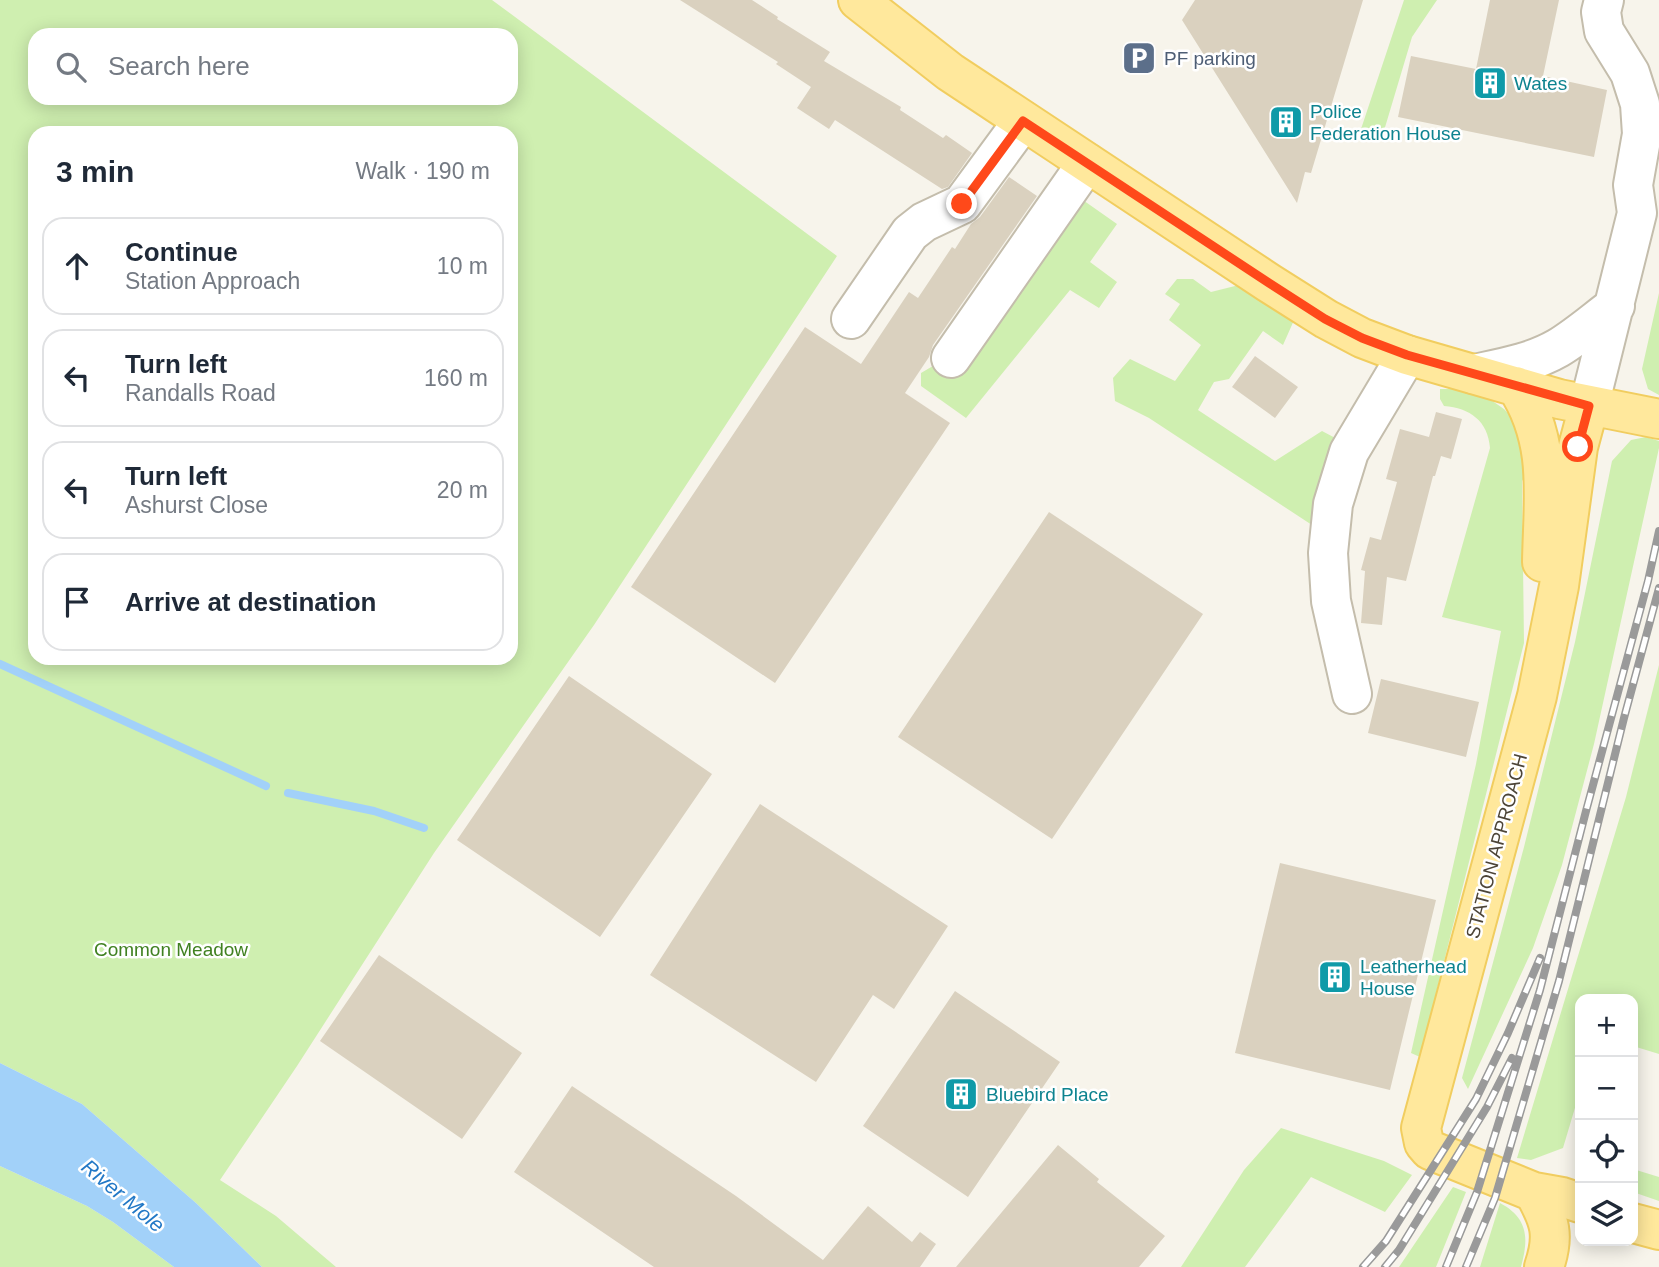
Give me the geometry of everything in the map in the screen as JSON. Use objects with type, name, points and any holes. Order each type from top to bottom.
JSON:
[{"type":"main road","points":[[858,0],[950,72],[1325,319],[1362,338],[1407,355],[1589,406],[1659,419]]},
{"type":"main road","name":"STATION APPROACH","points":[[1516,386],[1534,417],[1544,456],[1542,583],[1549,634]]},
{"type":"main road","name":"STATION APPROACH","points":[[1575,1201],[1562,1196],[1534,1192],[1430,1150],[1424,1143],[1420,1128],[1537,696],[1559,586],[1578,447],[1589,406]]},
{"type":"main road","points":[[1534,1192],[1547,1215],[1558,1246]]},
{"type":"main road","points":[[1638,1224],[1659,1230]]},
{"type":"street","points":[[1589,406],[1615,306],[1648,201],[1633,185],[1642,134],[1640,104],[1630,73],[1604,31],[1601,12],[1604,0]]},
{"type":"street","points":[[851,319],[910,233],[924,222],[962,204],[1023,121]]},
{"type":"street","points":[[951,358],[1087,163]]},
{"type":"street","points":[[1474,374],[1544,355],[1580,333],[1615,306]]},
{"type":"street","points":[[1352,694],[1331,601],[1328,553],[1333,504],[1349,452],[1407,355]]},
{"type":"green space","name":"Common Meadow","points":[[0,0],[492,0],[837,256],[594,625],[434,853],[220,1180],[276,1216],[336,1267],[262,1267],[196,1203],[82,1104],[0,1063]]},
{"type":"green space","points":[[1404,0],[1437,0],[1412,37],[1383,134],[1361,129]]},
{"type":"green space","points":[[1080,198],[1117,224],[1090,262],[1117,282],[1099,308],[1070,290],[966,418],[921,386],[921,373],[938,363]]},
{"type":"green space","points":[[1177,279],[1193,279],[1211,292],[1243,284],[1295,318],[1283,345],[1263,331],[1229,379],[1214,382],[1198,410],[1275,461],[1322,431],[1341,441],[1315,527],[1149,418],[1115,401],[1113,378],[1130,359],[1175,381],[1201,345],[1169,320],[1180,304],[1165,294]]},
{"type":"green space","points":[[1659,293],[1659,395],[1648,389],[1642,369]]},
{"type":"green space","points":[[1440,389],[1475,389],[1504,409],[1520,426],[1531,468],[1522,481],[1524,643],[1420,1057],[1411,1053],[1476,764],[1501,631],[1442,617],[1490,448],[1486,430],[1481,423],[1469,413],[1444,406],[1440,399]]},
{"type":"green space","points":[[1646,437],[1659,441],[1659,448],[1594,744],[1562,865],[1533,948],[1468,1089],[1462,1078],[1575,642],[1612,461],[1631,440]]},
{"type":"green space","points":[[1659,665],[1659,1054],[1638,1048],[1638,994],[1575,994],[1575,1108],[1563,1148],[1531,1160],[1517,1158],[1626,797]]},
{"type":"green space","points":[[1281,1128],[1384,1161],[1412,1175],[1385,1212],[1311,1177],[1245,1267],[1181,1267],[1244,1170]]},
{"type":"green space","points":[[0,1166],[87,1206],[174,1267],[0,1267]]},
{"type":"green space","points":[[1638,1171],[1659,1177],[1659,1201],[1638,1194]]},
{"type":"green space","points":[[1453,1187],[1466,1192],[1436,1267],[1399,1267]]},
{"type":"green space","points":[[1500,1203],[1516,1215],[1524,1230],[1525,1247],[1521,1267],[1480,1267]]},
{"type":"water","name":"River Mole","points":[[0,1063],[82,1104],[196,1203],[262,1267],[174,1267],[87,1206],[0,1166]]},
{"type":"building","points":[[680,0],[752,0],[830,52],[824,61],[901,107],[900,110],[943,138],[946,135],[972,153],[948,187],[942,189],[835,120],[829,129],[797,108],[811,87],[776,64],[778,62]]},
{"type":"building","name":"Police Federation House","points":[[1195,0],[1363,0],[1311,173],[1305,172],[1297,203],[1182,20]]},
{"type":"building","name":"Wates","points":[[1490,0],[1559,0],[1543,76],[1607,90],[1594,157],[1398,117],[1411,56],[1476,69]]},
{"type":"building","points":[[1009,177],[1037,196],[933,345],[929,357],[905,393],[950,423],[775,683],[631,587],[805,327],[861,364],[909,292],[918,298],[952,247],[955,249],[971,224],[980,217]]},
{"type":"building","points":[[1255,356],[1298,387],[1275,418],[1232,387]]},
{"type":"building","points":[[1436,412],[1462,419],[1451,459],[1441,456],[1433,476],[1406,581],[1387,577],[1382,625],[1361,623],[1365,571],[1361,570],[1370,537],[1381,540],[1397,482],[1386,479],[1400,429],[1429,437]]},
{"type":"building","points":[[1049,512],[1203,614],[1052,839],[898,737]]},
{"type":"building","points":[[569,676],[712,774],[600,937],[457,840]]},
{"type":"building","points":[[1381,679],[1479,702],[1466,757],[1368,733]]},
{"type":"building","points":[[760,804],[948,926],[894,1009],[873,995],[816,1082],[650,975]]},
{"type":"building","name":"Leatherhead House","points":[[1280,863],[1436,900],[1390,1090],[1235,1053]]},
{"type":"building","points":[[379,955],[522,1053],[462,1139],[320,1041]]},
{"type":"building","name":"Bluebird Place","points":[[955,991],[1060,1062],[968,1197],[863,1126]]},
{"type":"building","points":[[572,1086],[736,1196],[823,1260],[868,1206],[912,1242],[920,1232],[936,1244],[920,1267],[654,1267],[514,1172]]},
{"type":"building","points":[[1058,1145],[1099,1179],[1097,1182],[1165,1236],[1139,1267],[956,1267]]},
{"type":"waterway","points":[[0,664],[266,786]]},
{"type":"waterway","points":[[288,793],[374,811],[424,828]]},
{"type":"railway","points":[[1446,1267],[1477,1192],[1540,990],[1659,531]]},
{"type":"railway","points":[[1466,1267],[1495,1198],[1559,981],[1659,588]]},
{"type":"railway","points":[[1363,1267],[1386,1241],[1476,1099],[1540,958]]},
{"type":"railway","points":[[1385,1267],[1399,1250],[1487,1107],[1512,1058]]},
{"type":"place","name":"PF parking","points":[[1139,58]]},
{"type":"place","name":"Wates","points":[[1490,83]]},
{"type":"place","name":"Police Federation House","points":[[1286,122]]},
{"type":"place","name":"Leatherhead House","points":[[1335,977]]},
{"type":"place","name":"Bluebird Place","points":[[961,1094]]},
{"type":"route","points":[[962,204],[1023,121],[1325,319],[1362,338],[1407,355],[1589,406],[1578,447]]}]
